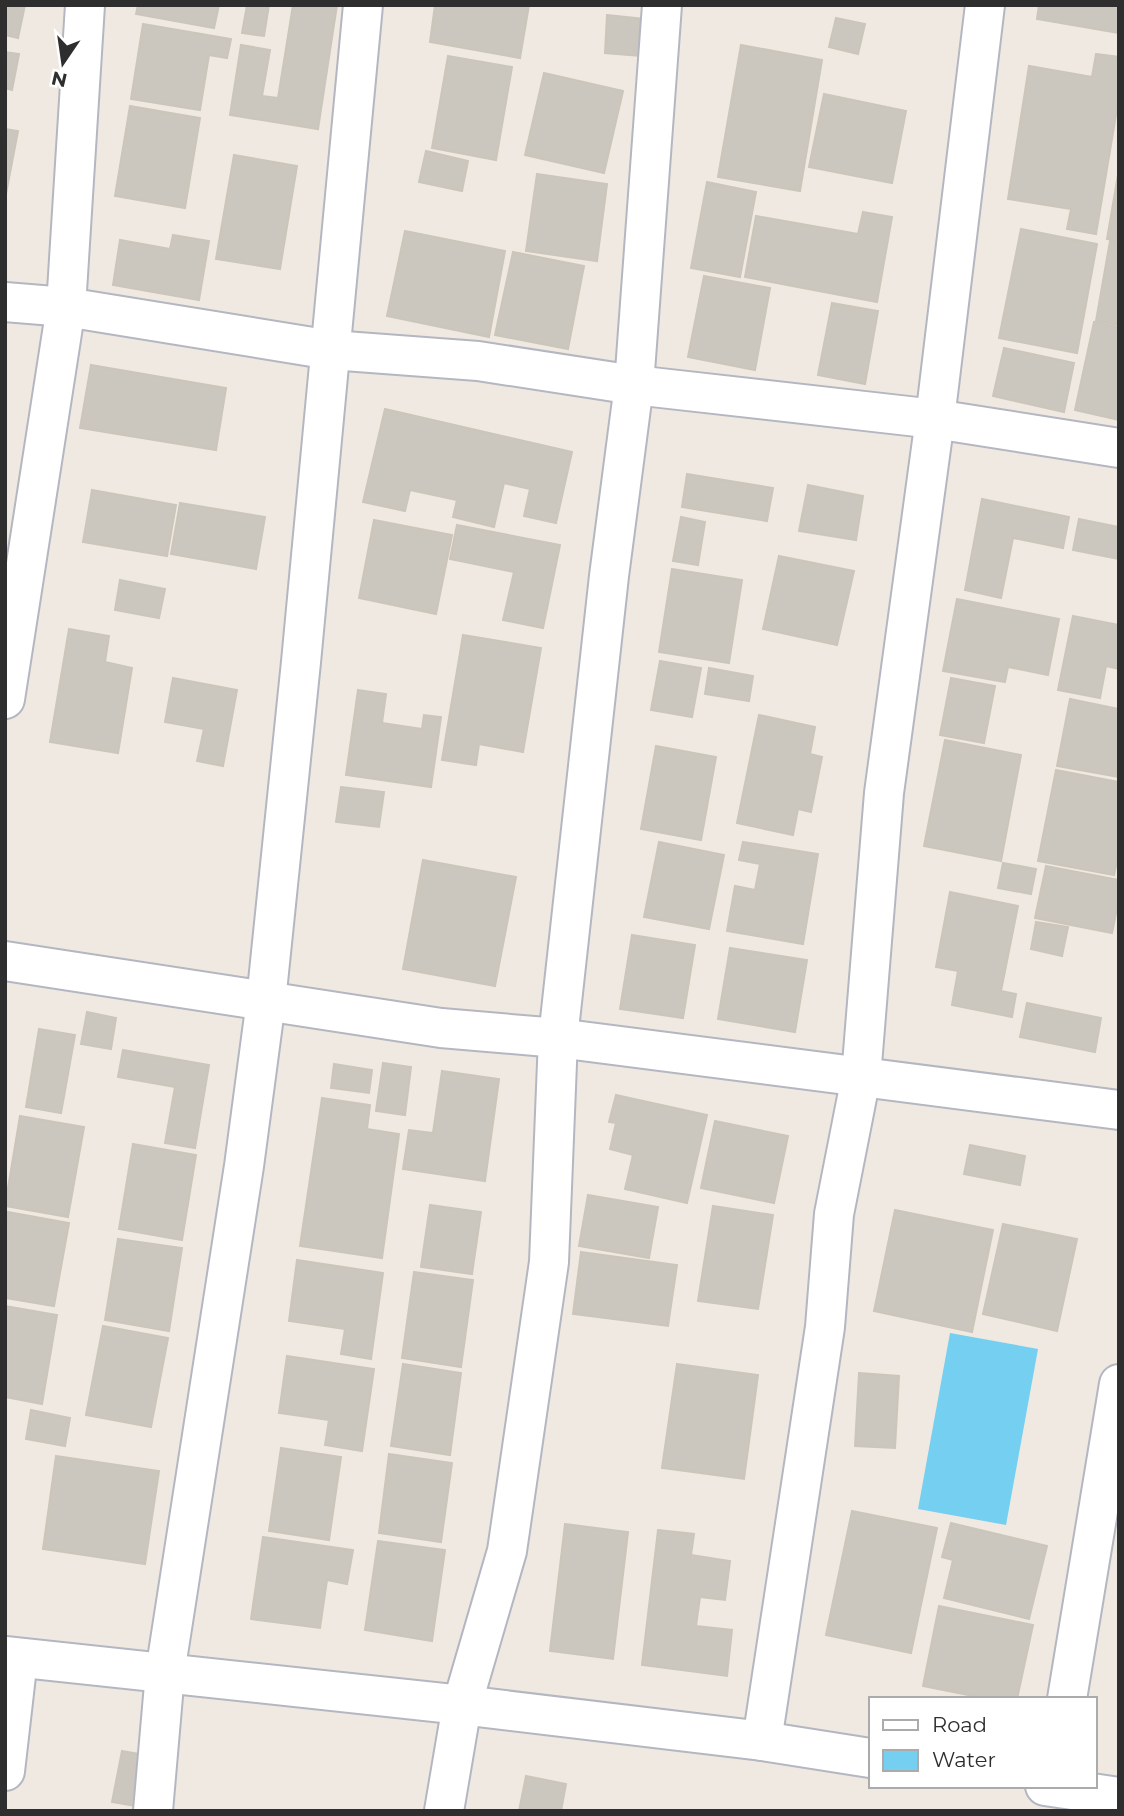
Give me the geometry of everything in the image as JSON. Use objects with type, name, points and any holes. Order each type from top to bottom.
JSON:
[{"type":"street","points":[[5,699],[66,307],[85,5]]},
{"type":"street","points":[[153,1811],[165,1673],[244,1166],[266,1001],[363,5]]},
{"type":"street","points":[[444,1811],[462,1705],[507,1551],[549,1262],[558,1038],[609,576],[634,385],[662,5]]},
{"type":"street","points":[[762,1741],[825,1328],[834,1214],[861,1077],[884,793],[935,419],[985,5]]},
{"type":"street","points":[[5,302],[66,307],[331,349],[478,360],[634,385],[935,419],[1119,448]]},
{"type":"street","points":[[5,961],[441,1028],[558,1038],[1119,1110]]},
{"type":"street","points":[[1067,1697],[1119,1384]]},
{"type":"street","points":[[5,1771],[12,1657],[462,1705],[762,1741],[869,1758]]},
{"type":"street","points":[[1050,1793],[1119,1797]]},
{"type":"water","points":[[950,1333],[1038,1349],[1006,1525],[918,1509]]},
{"type":"building","points":[[5,5],[25,5],[18,38],[5,35]]},
{"type":"building","points":[[138,5],[219,5],[214,28],[136,14]]},
{"type":"building","points":[[247,5],[269,5],[264,36],[242,33]]},
{"type":"building","points":[[293,5],[337,5],[318,129],[230,115],[241,45],[270,50],[262,96],[278,98]]},
{"type":"building","points":[[435,5],[529,5],[520,58],[430,42]]},
{"type":"building","points":[[1039,5],[1119,5],[1119,33],[1037,19]]},
{"type":"building","points":[[607,15],[644,19],[641,56],[605,53]]},
{"type":"building","points":[[836,18],[865,24],[858,54],[829,47]]},
{"type":"building","points":[[143,24],[231,39],[227,58],[209,55],[200,110],[131,99]]},
{"type":"building","points":[[741,45],[822,60],[800,191],[718,177]]},
{"type":"building","points":[[5,52],[19,54],[12,90],[5,88]]},
{"type":"building","points":[[1096,54],[1119,57],[1119,97],[1096,234],[1067,229],[1071,209],[1008,199],[1029,66],[1092,77]]},
{"type":"building","points":[[448,56],[512,67],[496,160],[432,148]]},
{"type":"building","points":[[544,73],[623,91],[604,173],[525,155]]},
{"type":"building","points":[[824,94],[906,111],[892,183],[809,167]]},
{"type":"building","points":[[130,106],[200,118],[185,208],[115,196]]},
{"type":"building","points":[[5,129],[18,131],[5,199]]},
{"type":"building","points":[[426,151],[468,161],[462,191],[419,182]]},
{"type":"building","points":[[234,155],[297,166],[280,269],[216,259]]},
{"type":"building","points":[[1119,169],[1119,241],[1107,239]]},
{"type":"building","points":[[537,174],[607,184],[597,261],[526,251]]},
{"type":"building","points":[[707,182],[756,192],[740,277],[691,268]]},
{"type":"building","points":[[863,212],[892,217],[877,302],[745,277],[756,216],[858,234]]},
{"type":"building","points":[[1021,229],[1097,244],[1077,353],[999,338]]},
{"type":"building","points":[[405,231],[505,251],[489,337],[387,316]]},
{"type":"building","points":[[173,235],[209,241],[199,300],[113,285],[120,240],[170,249]]},
{"type":"building","points":[[1110,241],[1119,243],[1119,325],[1096,321]]},
{"type":"building","points":[[513,252],[584,266],[568,349],[495,335]]},
{"type":"building","points":[[704,276],[770,288],[755,370],[688,357]]},
{"type":"building","points":[[832,303],[878,311],[865,384],[818,375]]},
{"type":"building","points":[[1094,322],[1119,327],[1119,420],[1075,410]]},
{"type":"building","points":[[1004,348],[1074,363],[1064,412],[993,396]]},
{"type":"building","points":[[91,365],[226,388],[216,450],[80,428]]},
{"type":"building","points":[[385,409],[572,452],[556,523],[524,516],[530,489],[504,483],[494,527],[453,517],[457,500],[410,490],[405,511],[363,502]]},
{"type":"building","points":[[687,474],[773,488],[767,521],[682,507]]},
{"type":"building","points":[[808,485],[863,496],[856,540],[799,531]]},
{"type":"building","points":[[92,490],[176,505],[167,556],[83,542]]},
{"type":"building","points":[[982,499],[1069,517],[1063,548],[1013,538],[1001,598],[965,590]]},
{"type":"building","points":[[180,503],[265,517],[256,569],[171,554]]},
{"type":"building","points":[[681,517],[705,522],[698,565],[673,561]]},
{"type":"building","points":[[1079,519],[1119,527],[1119,559],[1073,550]]},
{"type":"building","points":[[374,520],[452,535],[436,614],[359,598]]},
{"type":"building","points":[[457,525],[560,545],[543,628],[503,620],[514,572],[450,559]]},
{"type":"building","points":[[779,556],[854,571],[837,645],[763,629]]},
{"type":"building","points":[[672,569],[742,580],[729,663],[659,652]]},
{"type":"building","points":[[120,580],[165,589],[159,618],[115,610]]},
{"type":"building","points":[[957,599],[1059,619],[1048,675],[1008,667],[1005,682],[943,671]]},
{"type":"building","points":[[1073,616],[1119,625],[1119,669],[1106,666],[1100,698],[1058,690]]},
{"type":"building","points":[[69,629],[109,636],[105,662],[132,668],[118,753],[50,742]]},
{"type":"building","points":[[463,635],[541,648],[523,752],[479,744],[476,765],[442,760]]},
{"type":"building","points":[[660,661],[701,668],[692,717],[651,710]]},
{"type":"building","points":[[709,668],[753,676],[749,701],[705,694]]},
{"type":"building","points":[[173,678],[237,690],[223,766],[197,761],[204,729],[165,722]]},
{"type":"building","points":[[951,678],[995,686],[984,743],[940,735]]},
{"type":"building","points":[[358,690],[386,694],[382,723],[422,729],[424,715],[441,717],[431,787],[346,775]]},
{"type":"building","points":[[1070,699],[1119,709],[1119,777],[1057,766]]},
{"type":"building","points":[[759,715],[815,727],[810,754],[822,757],[811,812],[798,809],[793,835],[737,823]]},
{"type":"building","points":[[945,740],[1021,755],[1001,861],[924,846]]},
{"type":"building","points":[[656,746],[716,757],[701,840],[641,829]]},
{"type":"building","points":[[1056,770],[1119,782],[1119,852],[1114,875],[1038,861]]},
{"type":"building","points":[[341,787],[384,792],[379,827],[336,822]]},
{"type":"building","points":[[659,842],[724,855],[709,929],[644,917]]},
{"type":"building","points":[[743,842],[818,854],[803,944],[727,931],[735,886],[755,890],[760,864],[739,860]]},
{"type":"building","points":[[423,860],[516,877],[495,986],[403,969]]},
{"type":"building","points":[[1003,863],[1036,869],[1031,894],[998,888]]},
{"type":"building","points":[[1046,866],[1119,880],[1119,898],[1112,933],[1035,918]]},
{"type":"building","points":[[950,892],[1018,906],[1001,991],[1016,994],[1012,1017],[952,1005],[958,971],[936,967]]},
{"type":"building","points":[[1036,922],[1068,927],[1062,956],[1031,949]]},
{"type":"building","points":[[632,935],[695,945],[683,1018],[620,1009]]},
{"type":"building","points":[[730,948],[807,960],[795,1032],[718,1019]]},
{"type":"building","points":[[1027,1003],[1101,1018],[1095,1052],[1020,1037]]},
{"type":"building","points":[[87,1012],[116,1018],[111,1049],[81,1044]]},
{"type":"building","points":[[39,1029],[75,1035],[61,1113],[26,1107]]},
{"type":"building","points":[[123,1050],[209,1065],[195,1148],[165,1143],[175,1087],[118,1077]]},
{"type":"building","points":[[383,1063],[411,1067],[405,1115],[376,1111]]},
{"type":"building","points":[[334,1064],[372,1070],[369,1093],[331,1088]]},
{"type":"building","points":[[442,1071],[499,1079],[485,1181],[403,1169],[409,1130],[433,1133]]},
{"type":"building","points":[[616,1095],[707,1115],[687,1203],[625,1189],[633,1155],[610,1149],[616,1123],[609,1122]]},
{"type":"building","points":[[322,1098],[370,1105],[367,1129],[399,1134],[382,1258],[300,1246]]},
{"type":"building","points":[[20,1116],[84,1127],[68,1217],[5,1206]]},
{"type":"building","points":[[715,1121],[788,1136],[774,1203],[701,1188]]},
{"type":"building","points":[[133,1144],[196,1155],[182,1240],[119,1229]]},
{"type":"building","points":[[970,1145],[1025,1156],[1020,1185],[964,1174]]},
{"type":"building","points":[[588,1195],[658,1207],[649,1258],[579,1246]]},
{"type":"building","points":[[430,1205],[481,1212],[472,1274],[421,1267]]},
{"type":"building","points":[[713,1206],[773,1215],[758,1309],[698,1301]]},
{"type":"building","points":[[895,1210],[993,1230],[972,1332],[874,1311]]},
{"type":"building","points":[[8,1212],[69,1223],[54,1306],[5,1298],[5,1228]]},
{"type":"building","points":[[1003,1224],[1077,1239],[1057,1331],[983,1314]]},
{"type":"building","points":[[118,1239],[182,1248],[169,1331],[105,1320]]},
{"type":"building","points":[[581,1252],[677,1265],[668,1326],[573,1314]]},
{"type":"building","points":[[297,1260],[383,1273],[371,1359],[341,1354],[345,1329],[289,1321]]},
{"type":"building","points":[[414,1272],[473,1280],[461,1367],[402,1358]]},
{"type":"building","points":[[5,1306],[57,1315],[42,1404],[5,1397]]},
{"type":"building","points":[[103,1326],[168,1338],[151,1427],[86,1415]]},
{"type":"building","points":[[287,1356],[374,1369],[362,1451],[325,1445],[329,1420],[279,1413]]},
{"type":"building","points":[[403,1364],[461,1373],[450,1455],[391,1446]]},
{"type":"building","points":[[677,1364],[758,1375],[744,1479],[662,1468]]},
{"type":"building","points":[[859,1373],[899,1376],[895,1448],[855,1446]]},
{"type":"building","points":[[31,1410],[70,1418],[65,1446],[26,1439]]},
{"type":"building","points":[[281,1448],[341,1457],[329,1540],[269,1531]]},
{"type":"building","points":[[389,1454],[452,1463],[441,1542],[379,1533]]},
{"type":"building","points":[[56,1456],[159,1471],[145,1564],[43,1549]]},
{"type":"building","points":[[852,1511],[937,1528],[911,1653],[826,1635]]},
{"type":"building","points":[[951,1523],[1047,1546],[1029,1619],[944,1598],[953,1560],[942,1557]]},
{"type":"building","points":[[565,1524],[628,1532],[613,1659],[550,1651]]},
{"type":"building","points":[[658,1530],[694,1534],[691,1555],[730,1561],[725,1600],[700,1597],[696,1626],[732,1630],[727,1676],[642,1665]]},
{"type":"building","points":[[263,1537],[353,1550],[347,1584],[327,1580],[320,1628],[251,1619]]},
{"type":"building","points":[[378,1541],[445,1550],[432,1641],[365,1630]]},
{"type":"building","points":[[939,1606],[1033,1625],[1017,1697],[978,1697],[923,1686]]},
{"type":"building","points":[[122,1751],[151,1756],[142,1807],[112,1802]]},
{"type":"building","points":[[526,1776],[566,1784],[561,1811],[519,1811]]}]
